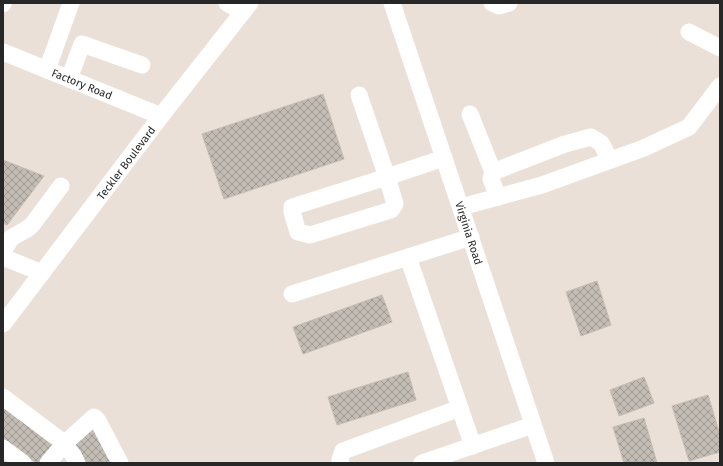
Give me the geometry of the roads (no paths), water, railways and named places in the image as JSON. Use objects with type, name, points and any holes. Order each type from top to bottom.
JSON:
[{"type":"street","points":[[47,70],[71,3]]},
{"type":"street","points":[[227,3],[247,7]]},
{"type":"street","name":"Virginia Road","points":[[392,3],[546,463]]},
{"type":"street","points":[[492,3],[499,6],[510,3]]},
{"type":"street","name":"Teckler Boulevard","points":[[3,324],[161,116],[247,7]]},
{"type":"street","points":[[689,32],[720,48]]},
{"type":"street","points":[[69,79],[82,44],[142,65]]},
{"type":"street","name":"Factory Road","points":[[3,52],[161,116]]},
{"type":"street","points":[[460,207],[542,185],[644,148],[689,127],[720,86]]},
{"type":"street","points":[[359,95],[387,177],[395,204],[391,210],[310,235],[298,232],[292,207],[387,177],[444,158]]},
{"type":"street","points":[[470,114],[493,172],[490,179],[498,197]]},
{"type":"street","points":[[493,172],[565,144],[591,137],[601,143],[610,160]]},
{"type":"street","points":[[3,252],[11,238],[32,225],[61,186]]},
{"type":"street","points":[[292,294],[470,237]]},
{"type":"street","points":[[3,257],[42,273]]},
{"type":"street","points":[[408,257],[473,446]]},
{"type":"street","points":[[3,397],[60,440],[73,455],[77,463]]},
{"type":"street","points":[[341,463],[340,460],[343,451],[460,408]]},
{"type":"street","points":[[48,463],[64,444],[94,417],[98,421],[120,463]]},
{"type":"street","points":[[422,463],[533,425]]},
{"type":"street","points":[[3,448],[23,463]]}]
